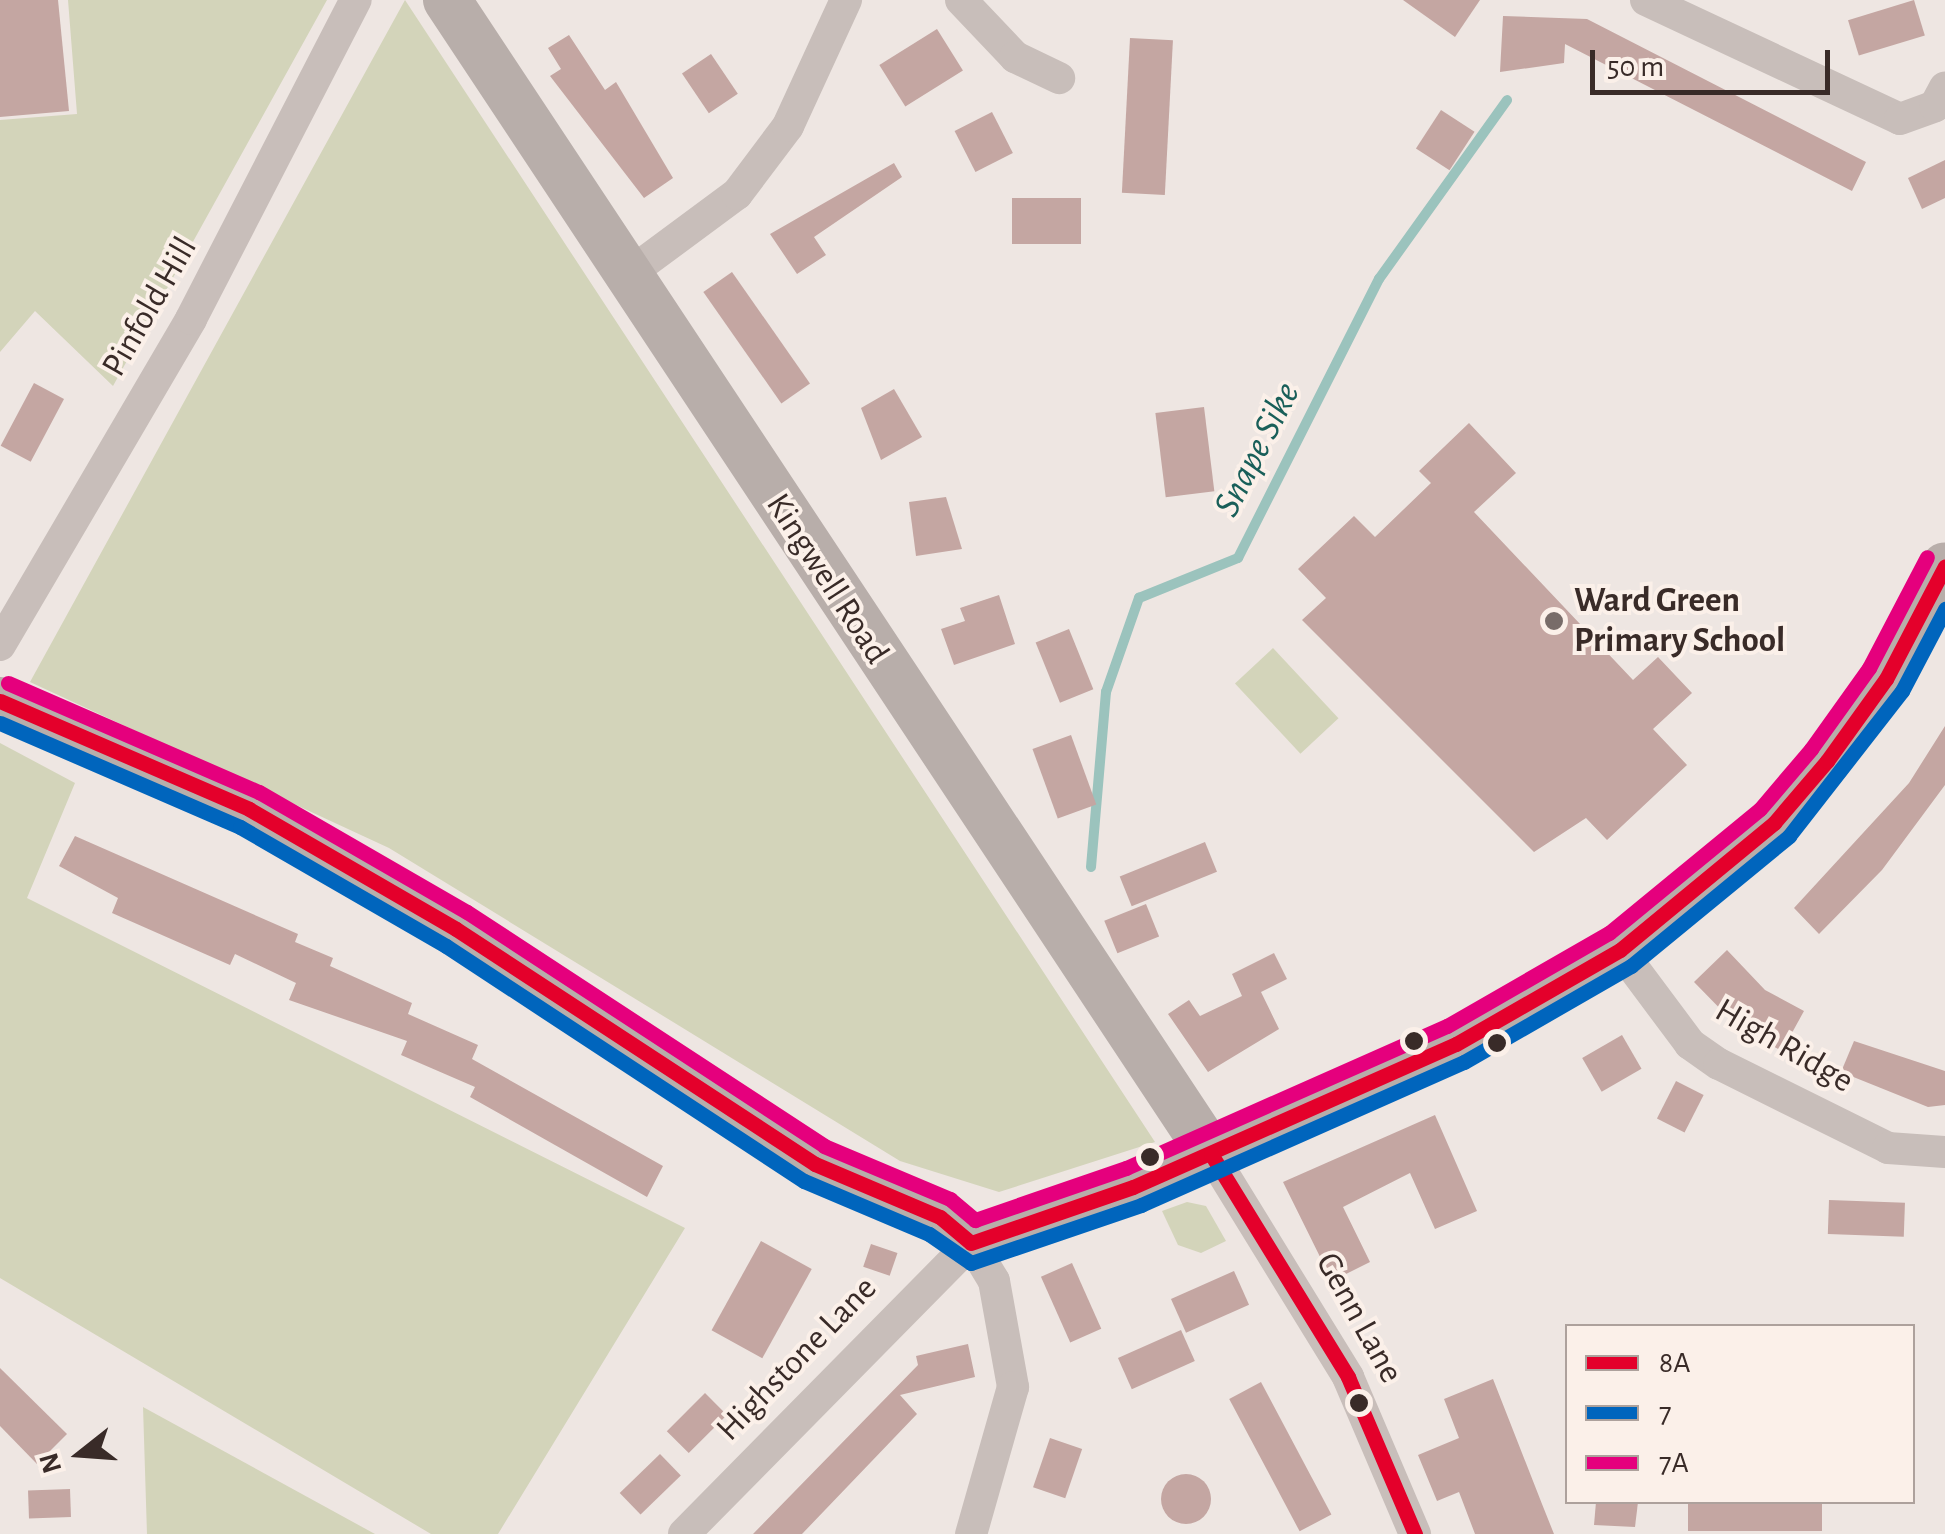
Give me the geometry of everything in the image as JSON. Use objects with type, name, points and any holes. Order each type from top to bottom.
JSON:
[{"type":"street","name":"Pinfold Hill","points":[[0,645],[191,320],[356,0]]},
{"type":"street","name":"Kingwell Road","points":[[446,0],[1211,1154]]},
{"type":"street","points":[[626,276],[737,194],[788,126],[846,0]]},
{"type":"street","points":[[961,0],[1015,57],[1060,78]]},
{"type":"street","points":[[1646,0],[1900,119],[1934,106],[1945,86]]},
{"type":"street","points":[[972,1242],[1211,1154],[1547,999],[1620,950],[1774,824],[1817,774],[1886,678],[1945,566]]},
{"type":"street","points":[[0,702],[249,809],[456,929],[815,1164],[940,1217],[972,1242],[1000,1300],[1013,1387],[971,1534]]},
{"type":"street","name":"High Ridge","points":[[1620,950],[1690,1044],[1720,1064],[1888,1148],[1945,1152]]},
{"type":"street","name":"Genn Lane","points":[[1211,1154],[1348,1376],[1415,1534]]},
{"type":"street","name":"Highstone Lane","points":[[684,1534],[972,1242]]},
{"type":"green space","points":[[68,0],[327,0],[113,386],[35,311],[0,352],[0,120],[77,114]]},
{"type":"green space","points":[[405,0],[1155,1142],[999,1192],[900,1161],[389,848],[30,682]]},
{"type":"green space","points":[[1273,648],[1338,718],[1300,754],[1235,683]]},
{"type":"green space","points":[[0,743],[75,783],[27,898],[685,1228],[498,1534],[431,1534],[0,1278]]},
{"type":"green space","points":[[1187,1202],[1206,1206],[1226,1241],[1201,1253],[1178,1245],[1162,1211]]},
{"type":"green space","points":[[143,1407],[375,1534],[147,1534]]},
{"type":"building","points":[[0,0],[58,0],[69,111],[0,117]]},
{"type":"building","points":[[1403,0],[1480,0],[1455,37]]},
{"type":"building","points":[[1914,0],[1925,35],[1859,56],[1848,20]]},
{"type":"building","points":[[1503,16],[1587,19],[1866,162],[1852,191],[1565,44],[1564,63],[1500,72]]},
{"type":"building","points":[[937,29],[963,71],[905,107],[879,65]]},
{"type":"building","points":[[569,35],[605,90],[616,82],[673,178],[644,198],[550,76],[561,69],[548,48]]},
{"type":"building","points":[[1130,38],[1173,40],[1165,195],[1122,193]]},
{"type":"building","points":[[711,54],[738,94],[709,113],[682,74]]},
{"type":"building","points":[[1441,110],[1475,132],[1449,170],[1416,149]]},
{"type":"building","points":[[992,112],[1013,153],[975,172],[955,131]]},
{"type":"building","points":[[1945,160],[1945,198],[1922,209],[1908,178]]},
{"type":"building","points":[[894,163],[902,177],[814,237],[826,255],[797,274],[770,234]]},
{"type":"building","points":[[1012,198],[1081,198],[1081,244],[1012,244]]},
{"type":"building","points":[[732,272],[810,383],[781,403],[703,292]]},
{"type":"building","points":[[34,383],[64,399],[31,462],[1,446]]},
{"type":"building","points":[[894,389],[922,437],[881,460],[861,408]]},
{"type":"building","points":[[1204,407],[1214,491],[1166,497],[1155,413]]},
{"type":"building","points":[[1469,423],[1516,473],[1474,512],[1633,680],[1658,657],[1692,693],[1653,729],[1687,765],[1607,840],[1586,818],[1534,852],[1302,620],[1326,598],[1298,569],[1354,516],[1375,537],[1431,483],[1419,471]]},
{"type":"building","points":[[946,497],[962,549],[916,556],[909,502]]},
{"type":"building","points":[[999,595],[1015,644],[954,665],[941,629],[965,621],[960,608]]},
{"type":"building","points":[[1069,629],[1093,689],[1060,703],[1036,642]]},
{"type":"building","points":[[1945,726],[1945,785],[1882,870],[1819,934],[1794,908],[1909,783]]},
{"type":"building","points":[[1071,735],[1096,805],[1058,819],[1032,749]]},
{"type":"building","points":[[75,836],[298,934],[295,942],[333,958],[330,966],[412,1003],[408,1014],[478,1045],[472,1059],[663,1166],[647,1197],[470,1097],[475,1087],[401,1055],[407,1041],[289,1000],[296,983],[235,954],[230,965],[112,913],[118,898],[59,866]]},
{"type":"building","points":[[1205,842],[1217,872],[1132,906],[1120,876]]},
{"type":"building","points":[[1146,904],[1159,936],[1117,953],[1104,921]]},
{"type":"building","points":[[1727,950],[1765,990],[1804,1011],[1782,1051],[1738,1027],[1694,982]]},
{"type":"building","points":[[1274,953],[1287,979],[1261,992],[1279,1029],[1208,1072],[1168,1014],[1189,1000],[1200,1016],[1242,996],[1232,974]]},
{"type":"building","points":[[1622,1035],[1642,1069],[1602,1092],[1582,1058]]},
{"type":"building","points":[[1854,1041],[1945,1071],[1945,1105],[1928,1107],[1841,1072]]},
{"type":"building","points":[[1676,1081],[1704,1095],[1685,1132],[1657,1118]]},
{"type":"building","points":[[1435,1115],[1477,1211],[1435,1229],[1410,1173],[1343,1207],[1370,1262],[1332,1281],[1283,1182]]},
{"type":"building","points":[[1829,1200],[1905,1203],[1904,1237],[1828,1234]]},
{"type":"building","points":[[761,1241],[812,1269],[762,1358],[712,1330]]},
{"type":"building","points":[[871,1244],[897,1253],[890,1276],[863,1267]]},
{"type":"building","points":[[1072,1263],[1101,1329],[1070,1343],[1041,1277]]},
{"type":"building","points":[[1234,1271],[1249,1305],[1186,1333],[1171,1299]]},
{"type":"building","points":[[1181,1330],[1195,1361],[1132,1389],[1118,1358]]},
{"type":"building","points":[[968,1344],[975,1377],[900,1395],[917,1414],[802,1534],[753,1534],[918,1365],[916,1356]]},
{"type":"building","points":[[0,1368],[67,1434],[37,1464],[0,1426]]},
{"type":"building","points":[[1493,1379],[1554,1534],[1475,1534],[1459,1492],[1437,1501],[1418,1455],[1459,1438],[1444,1399]]},
{"type":"building","points":[[1261,1382],[1331,1514],[1300,1531],[1229,1399]]},
{"type":"building","points":[[705,1393],[727,1415],[689,1453],[667,1431]]},
{"type":"building","points":[[1050,1438],[1082,1449],[1065,1498],[1033,1487]]},
{"type":"building","points":[[660,1454],[681,1476],[641,1514],[620,1493]]},
{"type":"building","points":[[1186,1474],[1204,1481],[1211,1499],[1204,1517],[1186,1524],[1168,1517],[1161,1499],[1168,1481]]},
{"type":"building","points":[[70,1489],[71,1517],[29,1518],[28,1490]]},
{"type":"building","points":[[1596,1504],[1638,1504],[1635,1527],[1594,1525]]},
{"type":"building","points":[[1688,1504],[1822,1504],[1822,1531],[1688,1531]]},
{"type":"waterway","name":"Snape Sike","points":[[1091,867],[1106,692],[1139,598],[1238,558],[1379,279],[1507,100]]},
{"type":"transit line","name":"7A","points":[[8,683],[259,792],[467,912],[824,1146],[950,1199],[975,1220],[1126,1168],[1447,1026],[1609,933],[1760,809],[1811,749],[1869,668],[1927,557]]},
{"type":"transit line","name":"8A","points":[[0,701],[249,809],[456,929],[815,1164],[940,1217],[971,1243],[1133,1187],[1456,1044],[1620,950],[1774,823],[1827,761],[1886,679],[1945,566]]},
{"type":"transit line","name":"7","points":[[0,723],[240,827],[446,946],[804,1181],[929,1234],[971,1263],[1141,1205],[1464,1062],[1631,966],[1789,836],[1902,691],[1945,609]]},
{"type":"transit line","name":"8A","points":[[1211,1154],[1348,1377],[1415,1534]]},
{"type":"place","name":"Ward Green Primary School","points":[[1554,621]]}]
